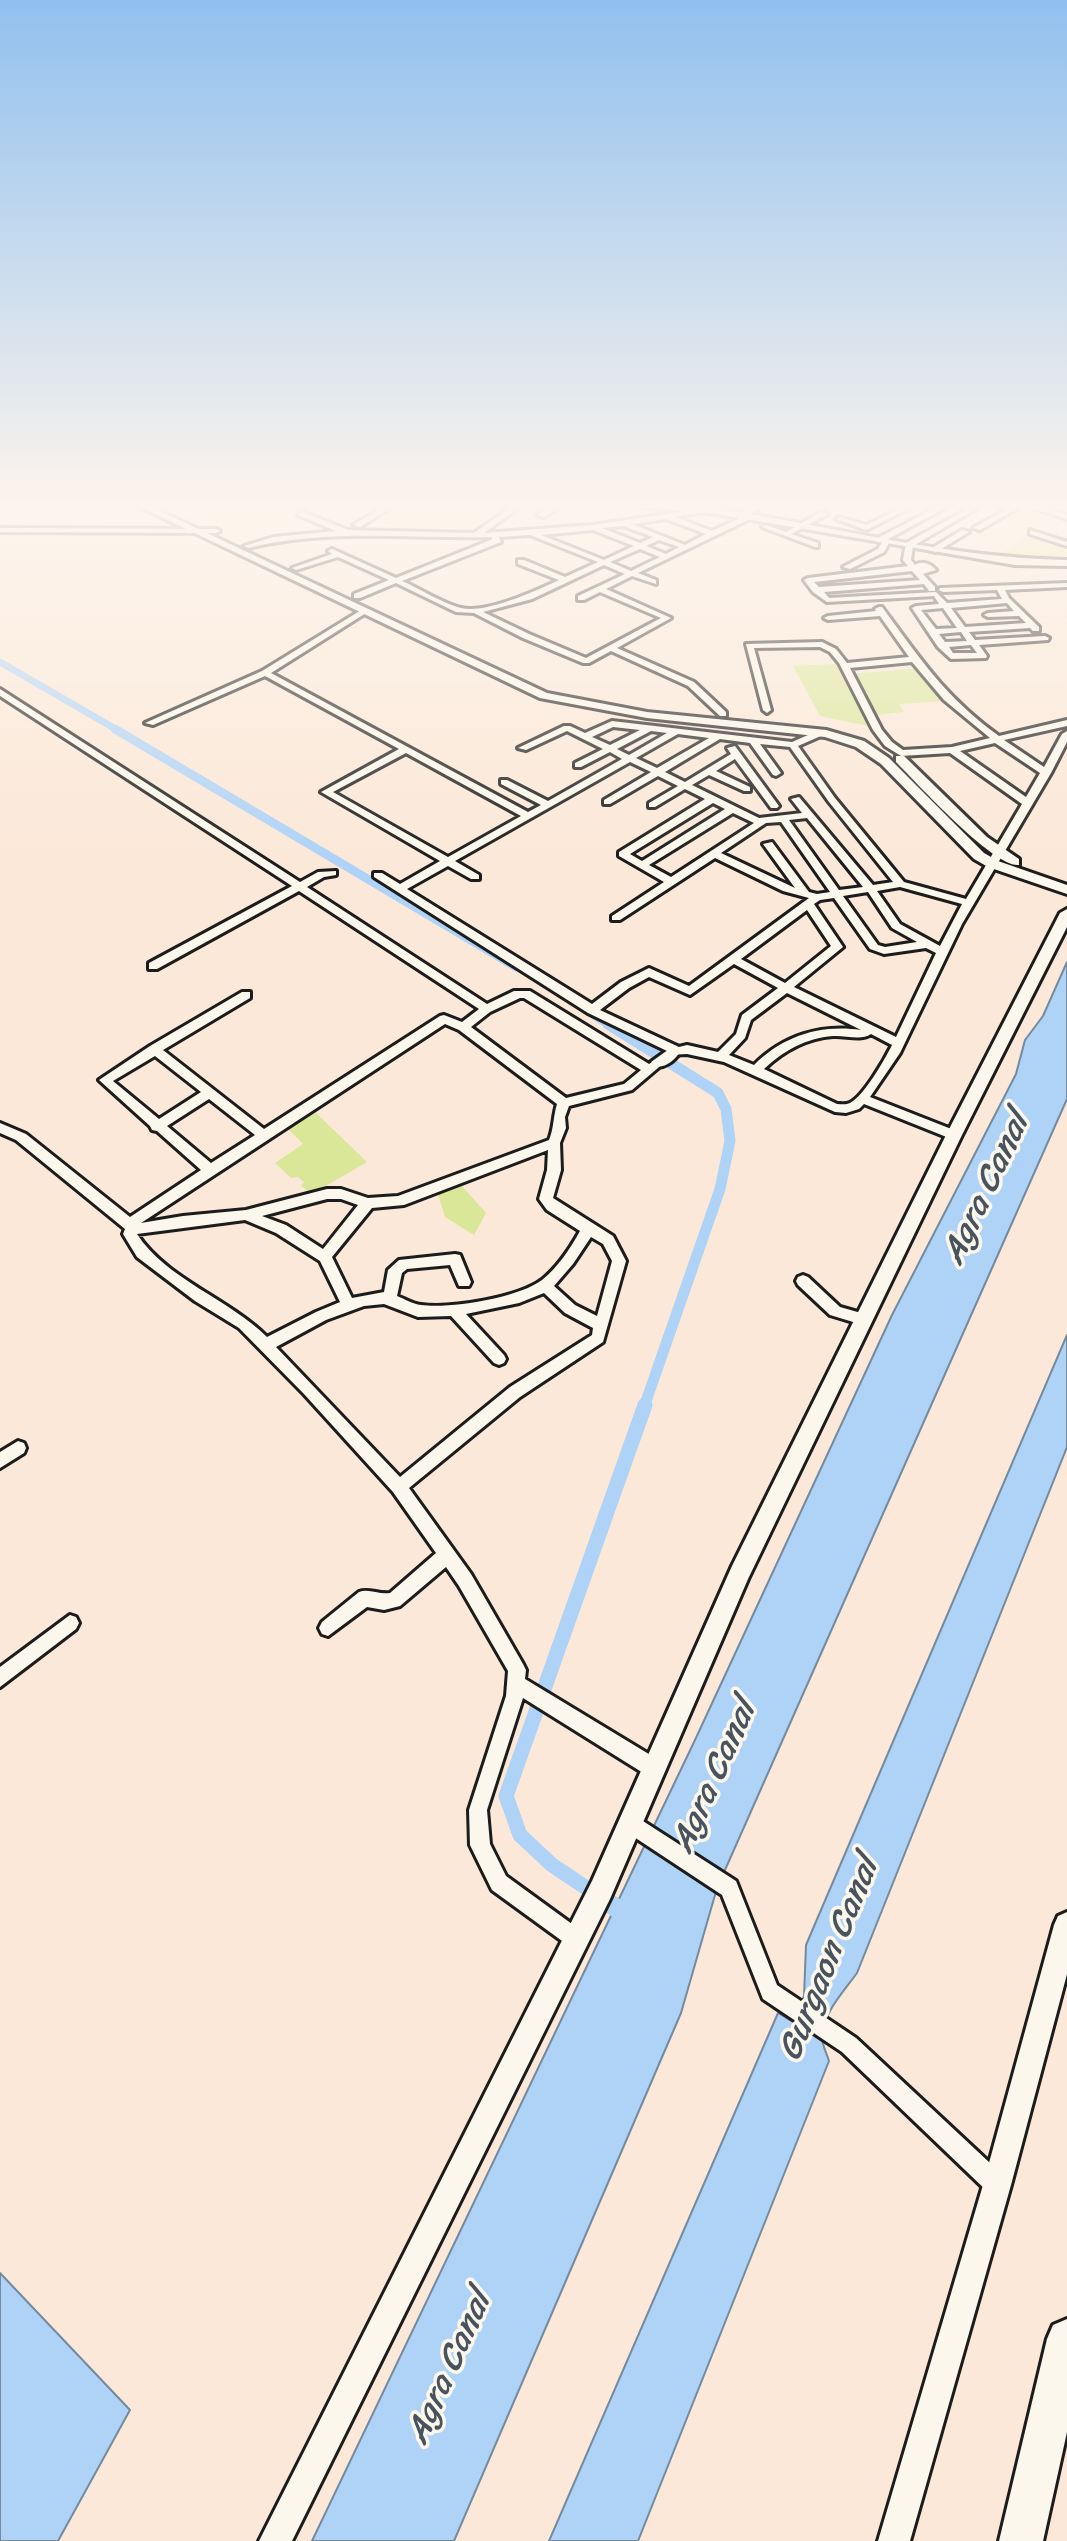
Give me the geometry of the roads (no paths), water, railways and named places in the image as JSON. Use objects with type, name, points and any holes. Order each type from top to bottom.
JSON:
[{"type":"highway","points":[[1021,2541],[1067,2339]]},
{"type":"street","points":[[150,723],[265,673],[346,622]]},
{"type":"street","points":[[386,622],[544,696],[647,715],[844,738],[872,751],[962,841],[1067,890]]},
{"type":"street","points":[[412,622],[561,691],[606,701],[831,726],[877,742],[896,756],[995,858],[1067,880]]},
{"type":"street","points":[[498,622],[578,660],[589,660],[660,622]]},
{"type":"street","points":[[888,622],[950,700],[998,740],[1046,773]]},
{"type":"street","points":[[924,622],[954,657],[983,656],[958,622]]},
{"type":"street","points":[[993,622],[1010,640]]},
{"type":"street","points":[[941,645],[1045,638],[1029,622]]},
{"type":"street","points":[[931,632],[1032,625]]},
{"type":"street","points":[[767,710],[749,646],[825,645],[844,666],[881,736],[895,750],[912,754],[952,750],[1067,723]]},
{"type":"street","points":[[611,648],[691,684],[723,714]]},
{"type":"street","points":[[876,655],[912,656]]},
{"type":"street","points":[[844,666],[912,656]]},
{"type":"street","points":[[265,673],[527,815]]},
{"type":"street","points":[[0,692],[486,1009]]},
{"type":"street","points":[[585,737],[612,724],[728,740],[793,745],[820,733]]},
{"type":"street","points":[[523,748],[565,728],[762,822],[810,815]]},
{"type":"street","points":[[578,765],[650,728]]},
{"type":"street","points":[[399,889],[445,860],[676,732]]},
{"type":"street","points":[[564,1103],[628,1087],[664,1058],[695,1048],[721,1056],[835,1108],[846,1109],[862,1099],[894,1041],[917,1009],[942,952],[1067,734]]},
{"type":"street","points":[[607,802],[716,738]]},
{"type":"street","points":[[728,740],[774,806]]},
{"type":"street","points":[[754,742],[776,773]]},
{"type":"street","points":[[793,745],[832,800],[900,884]]},
{"type":"street","points":[[405,750],[326,792],[475,877]]},
{"type":"street","points":[[952,750],[1026,802]]},
{"type":"street","points":[[652,805],[736,755]]},
{"type":"street","points":[[708,771],[747,789]]},
{"type":"street","points":[[504,782],[547,804]]},
{"type":"street","points":[[672,882],[623,854],[712,799]]},
{"type":"street","points":[[796,799],[871,889],[900,930],[942,952]]},
{"type":"street","points":[[642,865],[732,809]]},
{"type":"street","points":[[784,820],[878,950],[897,951],[927,944]]},
{"type":"street","points":[[616,918],[762,822]]},
{"type":"street","points":[[721,1056],[741,1035],[746,1018],[837,947],[810,898],[768,844]]},
{"type":"street","points":[[715,854],[810,898]]},
{"type":"street","points":[[153,966],[322,874],[332,873]]},
{"type":"street","points":[[378,875],[664,1058]]},
{"type":"street","points":[[592,1010],[646,973],[656,974],[690,991],[810,898],[900,884],[970,903]]},
{"type":"street","points":[[275,2541],[632,1824],[740,1573],[954,1135],[1067,913]]},
{"type":"street","points":[[733,959],[894,1041]]},
{"type":"street","points":[[463,1027],[486,1009],[518,994],[526,994],[664,1058]]},
{"type":"street","points":[[211,1171],[156,1127],[105,1080],[246,995]]},
{"type":"street","points":[[564,1103],[463,1027],[447,1019],[440,1021],[145,1212],[131,1226],[131,1240],[142,1253],[200,1297],[231,1315],[266,1345],[399,1487],[448,1554],[514,1662],[526,1689],[655,1769]]},
{"type":"street","points":[[755,1071],[785,1044],[815,1034],[847,1031],[894,1041]]},
{"type":"street","points":[[154,1049],[265,1136]]},
{"type":"street","points":[[156,1127],[208,1094]]},
{"type":"street","points":[[862,1099],[954,1135]]},
{"type":"street","points":[[399,1487],[515,1392],[592,1345],[602,1326],[619,1261],[608,1240],[547,1203],[554,1170],[554,1143],[564,1103]]},
{"type":"street","points":[[0,1128],[31,1144],[131,1226],[145,1229],[169,1223],[246,1215],[327,1194],[341,1194],[368,1203],[399,1201],[554,1143]]},
{"type":"street","points":[[325,1257],[368,1203]]},
{"type":"street","points":[[246,1215],[281,1229],[325,1257],[348,1305]]},
{"type":"street","points":[[266,1345],[348,1305],[390,1298],[415,1310],[455,1311],[529,1293],[545,1286],[588,1229]]},
{"type":"street","points":[[390,1298],[395,1270],[404,1264],[455,1259],[464,1282]]},
{"type":"street","points":[[803,1281],[839,1313],[863,1319]]},
{"type":"street","points":[[545,1286],[570,1309],[602,1326]]},
{"type":"street","points":[[455,1311],[472,1334],[481,1337],[499,1359]]},
{"type":"street","points":[[0,1461],[18,1448]]},
{"type":"street","points":[[328,1628],[365,1598],[384,1602],[394,1600],[448,1554]]},
{"type":"street","points":[[0,1678],[70,1623]]},
{"type":"street","points":[[526,1689],[515,1696],[478,1810],[480,1845],[499,1883],[576,1939]]},
{"type":"street","points":[[632,1824],[729,1888],[770,1992],[849,2045],[997,2185]]},
{"type":"street","points":[[894,2541],[997,2185],[1067,1925]]},
{"type":"water","name":"Agra Canal","points":[[1067,962],[1067,1099],[717,1888],[681,2013],[454,2541],[312,2541],[695,1740],[892,1315],[1016,1074],[1025,1040],[1043,1016]]},
{"type":"water","name":"Gurgaon Canal","points":[[1067,1335],[1067,1447],[857,1973],[826,2018],[822,2038],[829,2061],[638,2541],[549,2541],[778,2013],[793,2022],[804,1996],[806,1945]]},
{"type":"water","points":[[0,2273],[130,2410],[58,2541],[0,2541]]},
{"type":"waterway","points":[[0,662],[119,731]]},
{"type":"waterway","points":[[115,729],[516,967]]},
{"type":"waterway","points":[[593,1014],[608,1024]]},
{"type":"waterway","points":[[608,1024],[718,1093],[726,1109],[730,1141],[720,1189],[644,1407]]},
{"type":"waterway","points":[[603,1899],[552,1865],[520,1835],[506,1796],[645,1405]]},
{"type":"waterway","points":[[603,1899],[628,1916]]}]
